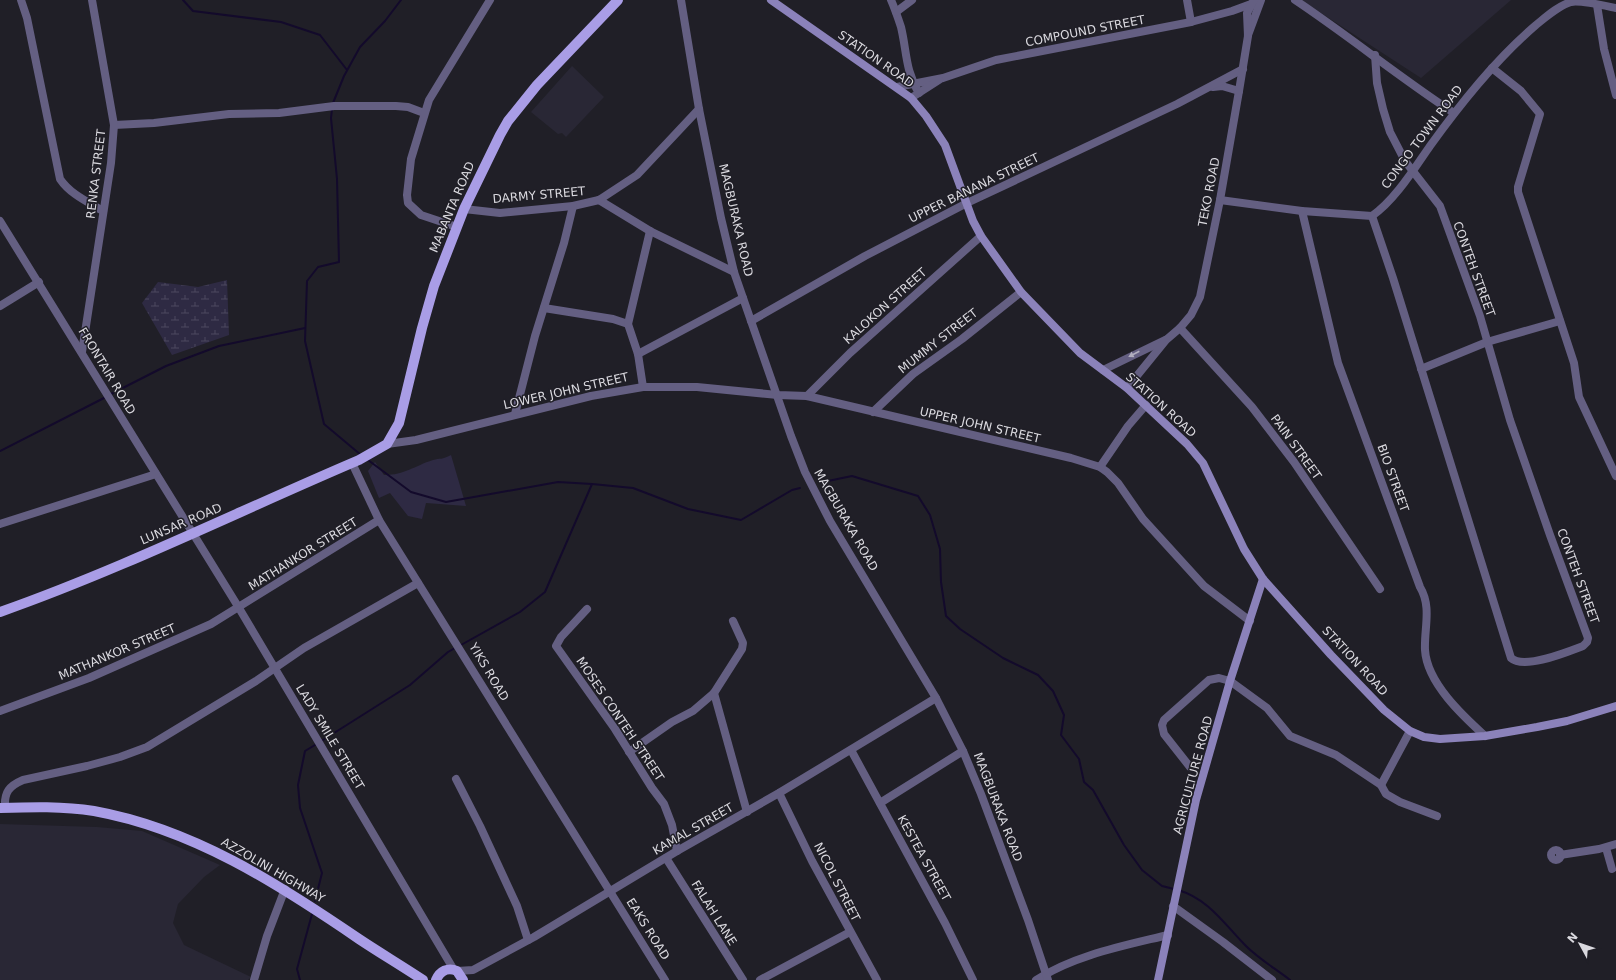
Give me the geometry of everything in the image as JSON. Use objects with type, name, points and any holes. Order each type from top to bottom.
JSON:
[{"type":"main road","name":"MABANTA ROAD","points":[[370,454],[387,444],[399,423],[422,328],[434,286],[464,209],[482,168],[508,121],[537,85],[618,0]]},
{"type":"main road","name":"STATION ROAD","points":[[771,0],[911,98],[926,116],[945,145],[981,236],[1021,292],[1080,352],[1127,388],[1176,433],[1203,463],[1244,549],[1263,579],[1371,697],[1410,731],[1424,736],[1440,739],[1485,736],[1567,721],[1616,706]]},
{"type":"main road","name":"LUNSAR ROAD","points":[[0,612],[75,583],[192,534],[370,454]]},
{"type":"main road","name":"AGRICULTURE ROAD","points":[[1158,980],[1196,800],[1230,681],[1263,579]]},
{"type":"main road","name":"AZZOLINI HIGHWAY","points":[[2,808],[71,808],[94,811],[141,822],[208,848],[238,862],[285,890],[421,978]]},
{"type":"main road","points":[[421,978],[449,974]]},
{"type":"street","points":[[20,0],[27,18],[39,70],[60,179],[65,187],[104,211]]},
{"type":"street","name":"RENKA STREET","points":[[82,352],[111,163],[114,125],[92,0]]},
{"type":"street","points":[[457,227],[421,215],[408,203],[407,195],[411,159],[429,100],[490,0]]},
{"type":"street","name":"MAGBURAKA ROAD","points":[[681,0],[699,109],[721,218],[734,272],[791,436],[812,487],[830,521],[936,698],[962,751],[984,801],[1047,977]]},
{"type":"street","points":[[891,0],[901,27],[906,61],[913,83],[920,93]]},
{"type":"street","points":[[896,12],[912,0]]},
{"type":"street","points":[[1187,0],[1191,22]]},
{"type":"street","name":"TEKO ROAD","points":[[1250,21],[1261,0]]},
{"type":"street","name":"CONGO TOWN ROAD","points":[[1295,0],[1375,55],[1408,83],[1454,112]]},
{"type":"street","name":"CONGO TOWN ROAD","points":[[1372,216],[1385,205],[1412,172],[1454,112],[1492,68],[1524,36],[1544,19],[1573,0],[1616,8]]},
{"type":"street","name":"COMPOUND STREET","points":[[897,87],[943,78],[996,60],[1191,22],[1232,11],[1253,2]]},
{"type":"street","name":"TEKO ROAD","points":[[1127,388],[1166,340],[1180,328],[1191,315],[1200,297],[1220,200],[1253,2]]},
{"type":"street","points":[[1597,5],[1604,49],[1616,96]]},
{"type":"street","points":[[1232,11],[1250,21]]},
{"type":"street","name":"CONTEH STREET","points":[[1372,216],[1511,658],[1518,662],[1549,659],[1583,646],[1587,642],[1588,638],[1532,484],[1480,316],[1440,206],[1412,172],[1390,132],[1382,109],[1377,83],[1375,55]]},
{"type":"street","points":[[1492,68],[1521,91],[1540,114],[1518,187],[1574,364],[1579,397],[1616,476]]},
{"type":"street","name":"UPPER BANANA STREET","points":[[751,320],[866,256],[967,203],[1212,87],[1243,69]]},
{"type":"street","name":"COMPOUND STREET","points":[[911,98],[943,78]]},
{"type":"street","points":[[1212,87],[1222,86],[1239,91]]},
{"type":"street","points":[[114,125],[154,123],[229,114],[279,113],[333,107],[396,106],[408,107],[424,114]]},
{"type":"street","name":"DARMY STREET","points":[[464,209],[500,213],[573,206],[599,200],[638,174],[699,109]]},
{"type":"street","points":[[599,200],[650,231],[734,272]]},
{"type":"street","points":[[1220,200],[1302,212],[1372,216]]},
{"type":"street","points":[[515,414],[535,336],[573,206]]},
{"type":"street","name":"BIO STREET","points":[[1302,212],[1338,363],[1420,587],[1425,595],[1427,615],[1425,652],[1428,661],[1440,687],[1454,705],[1485,736]]},
{"type":"street","name":"FRONTAIR ROAD","points":[[0,220],[192,534]]},
{"type":"street","points":[[643,387],[638,354],[628,324],[650,231]]},
{"type":"street","name":"KALOKON STREET","points":[[807,396],[850,353],[981,236]]},
{"type":"street","points":[[0,306],[39,282]]},
{"type":"street","name":"MUMMY STREET","points":[[873,412],[913,374],[962,339],[1021,292]]},
{"type":"street","points":[[638,354],[743,298]]},
{"type":"street","points":[[544,308],[613,319],[628,324]]},
{"type":"street","points":[[1421,369],[1487,342],[1560,321]]},
{"type":"street","name":"PAIN STREET","points":[[1180,328],[1252,407],[1294,462],[1380,589]]},
{"type":"street","name":"TEKO ROAD","points":[[1103,370],[1166,340]]},
{"type":"street","name":"LOWER JOHN STREET","points":[[387,444],[436,436],[515,414],[591,396],[643,387],[697,387],[778,395]]},
{"type":"street","name":"UPPER JOHN STREET","points":[[778,395],[807,396],[1071,458],[1100,467]]},
{"type":"street","points":[[1146,405],[1128,426],[1100,467],[1118,483],[1143,519],[1204,586],[1250,621]]},
{"type":"street","name":"YIKS ROAD","points":[[355,462],[379,520],[459,645],[610,892]]},
{"type":"street","points":[[0,524],[156,474]]},
{"type":"street","name":"MATHANKOR STREET","points":[[0,711],[89,678],[211,624],[240,608],[379,520]]},
{"type":"street","name":"LADY SMILE STREET","points":[[192,534],[240,608],[444,954],[449,974]]},
{"type":"street","points":[[2,808],[7,790],[12,785],[23,780],[120,757],[147,748],[275,668],[304,648],[418,583]]},
{"type":"street","name":"MOSES CONTEH STREET","points":[[587,609],[560,637],[556,646],[664,804],[672,826],[677,851]]},
{"type":"street","points":[[629,752],[672,722],[693,711],[714,693],[742,649],[741,638],[733,621]]},
{"type":"street","points":[[1190,767],[1164,734],[1162,725],[1164,720],[1209,680],[1218,678],[1230,681],[1266,708],[1290,736],[1336,755],[1381,785],[1386,794],[1400,802],[1437,816]]},
{"type":"street","points":[[714,693],[747,812]]},
{"type":"street","name":"KAMAL STREET","points":[[449,974],[473,970],[528,940],[677,851],[747,812],[936,698]]},
{"type":"street","points":[[1381,785],[1410,731]]},
{"type":"street","name":"KESTEA STREET","points":[[851,750],[945,922],[973,980]]},
{"type":"street","points":[[880,803],[962,751]]},
{"type":"street","points":[[456,779],[480,826],[517,906],[528,940]]},
{"type":"street","name":"NICOL STREET","points":[[779,793],[850,932],[877,980]]},
{"type":"street","points":[[1560,855],[1606,848],[1616,844]]},
{"type":"street","points":[[1606,848],[1612,869]]},
{"type":"street","name":"FALAH LANE","points":[[666,858],[743,980]]},
{"type":"street","points":[[254,980],[267,936],[285,890]]},
{"type":"street","name":"EAKS ROAD","points":[[610,892],[665,980]]},
{"type":"street","points":[[1174,903],[1272,980]]},
{"type":"street","points":[[760,980],[850,932]]},
{"type":"street","points":[[1036,980],[1047,977],[1067,963],[1122,946],[1168,935]]},
{"type":"street","points":[[466,980],[473,970]]},
{"type":"shaded area","points":[[1301,0],[1511,0],[1421,78]]},
{"type":"shaded area","points":[[572,66],[604,97],[566,137],[562,133],[558,134],[531,112]]},
{"type":"shaded area","points":[[0,824],[97,827],[142,831],[220,865],[204,877],[178,904],[173,923],[184,945],[251,977],[248,980],[0,980]]},
{"type":"green space","points":[[227,280],[229,335],[172,355],[142,303],[158,282],[198,287]]},
{"type":"green space","points":[[451,455],[466,506],[426,503],[422,519],[408,516],[390,493],[379,498],[368,471],[375,462],[384,475],[398,474],[426,462]]},
{"type":"waterway","points":[[183,0],[193,11],[281,22],[320,35],[347,70]]},
{"type":"waterway","points":[[333,103],[344,76],[360,47],[385,21],[401,0]]},
{"type":"waterway","points":[[332,109],[331,118],[337,179],[339,262],[318,267],[307,281],[305,341],[324,424],[361,455]]},
{"type":"waterway","points":[[111,394],[166,366],[219,346],[305,328]]},
{"type":"waterway","points":[[0,451],[104,398]]},
{"type":"waterway","points":[[368,460],[411,492],[446,502],[558,482],[592,484],[633,488],[688,509],[741,520],[792,490],[800,488]]},
{"type":"waterway","points":[[823,482],[852,476],[918,496],[930,515],[940,549],[941,582],[946,616],[960,629],[1003,658],[1038,675],[1053,691],[1064,715],[1061,735],[1079,759],[1084,782],[1093,790],[1124,845],[1142,870],[1162,886],[1174,889]]},
{"type":"waterway","points":[[461,645],[520,612],[545,592],[592,484]]},
{"type":"waterway","points":[[323,740],[410,685],[448,652],[455,648]]},
{"type":"waterway","points":[[315,745],[305,751],[298,785],[300,808],[322,873],[315,901]]},
{"type":"waterway","points":[[1178,890],[1189,894],[1208,906],[1251,951],[1290,980]]},
{"type":"waterway","points":[[300,980],[297,969],[312,914]]}]
